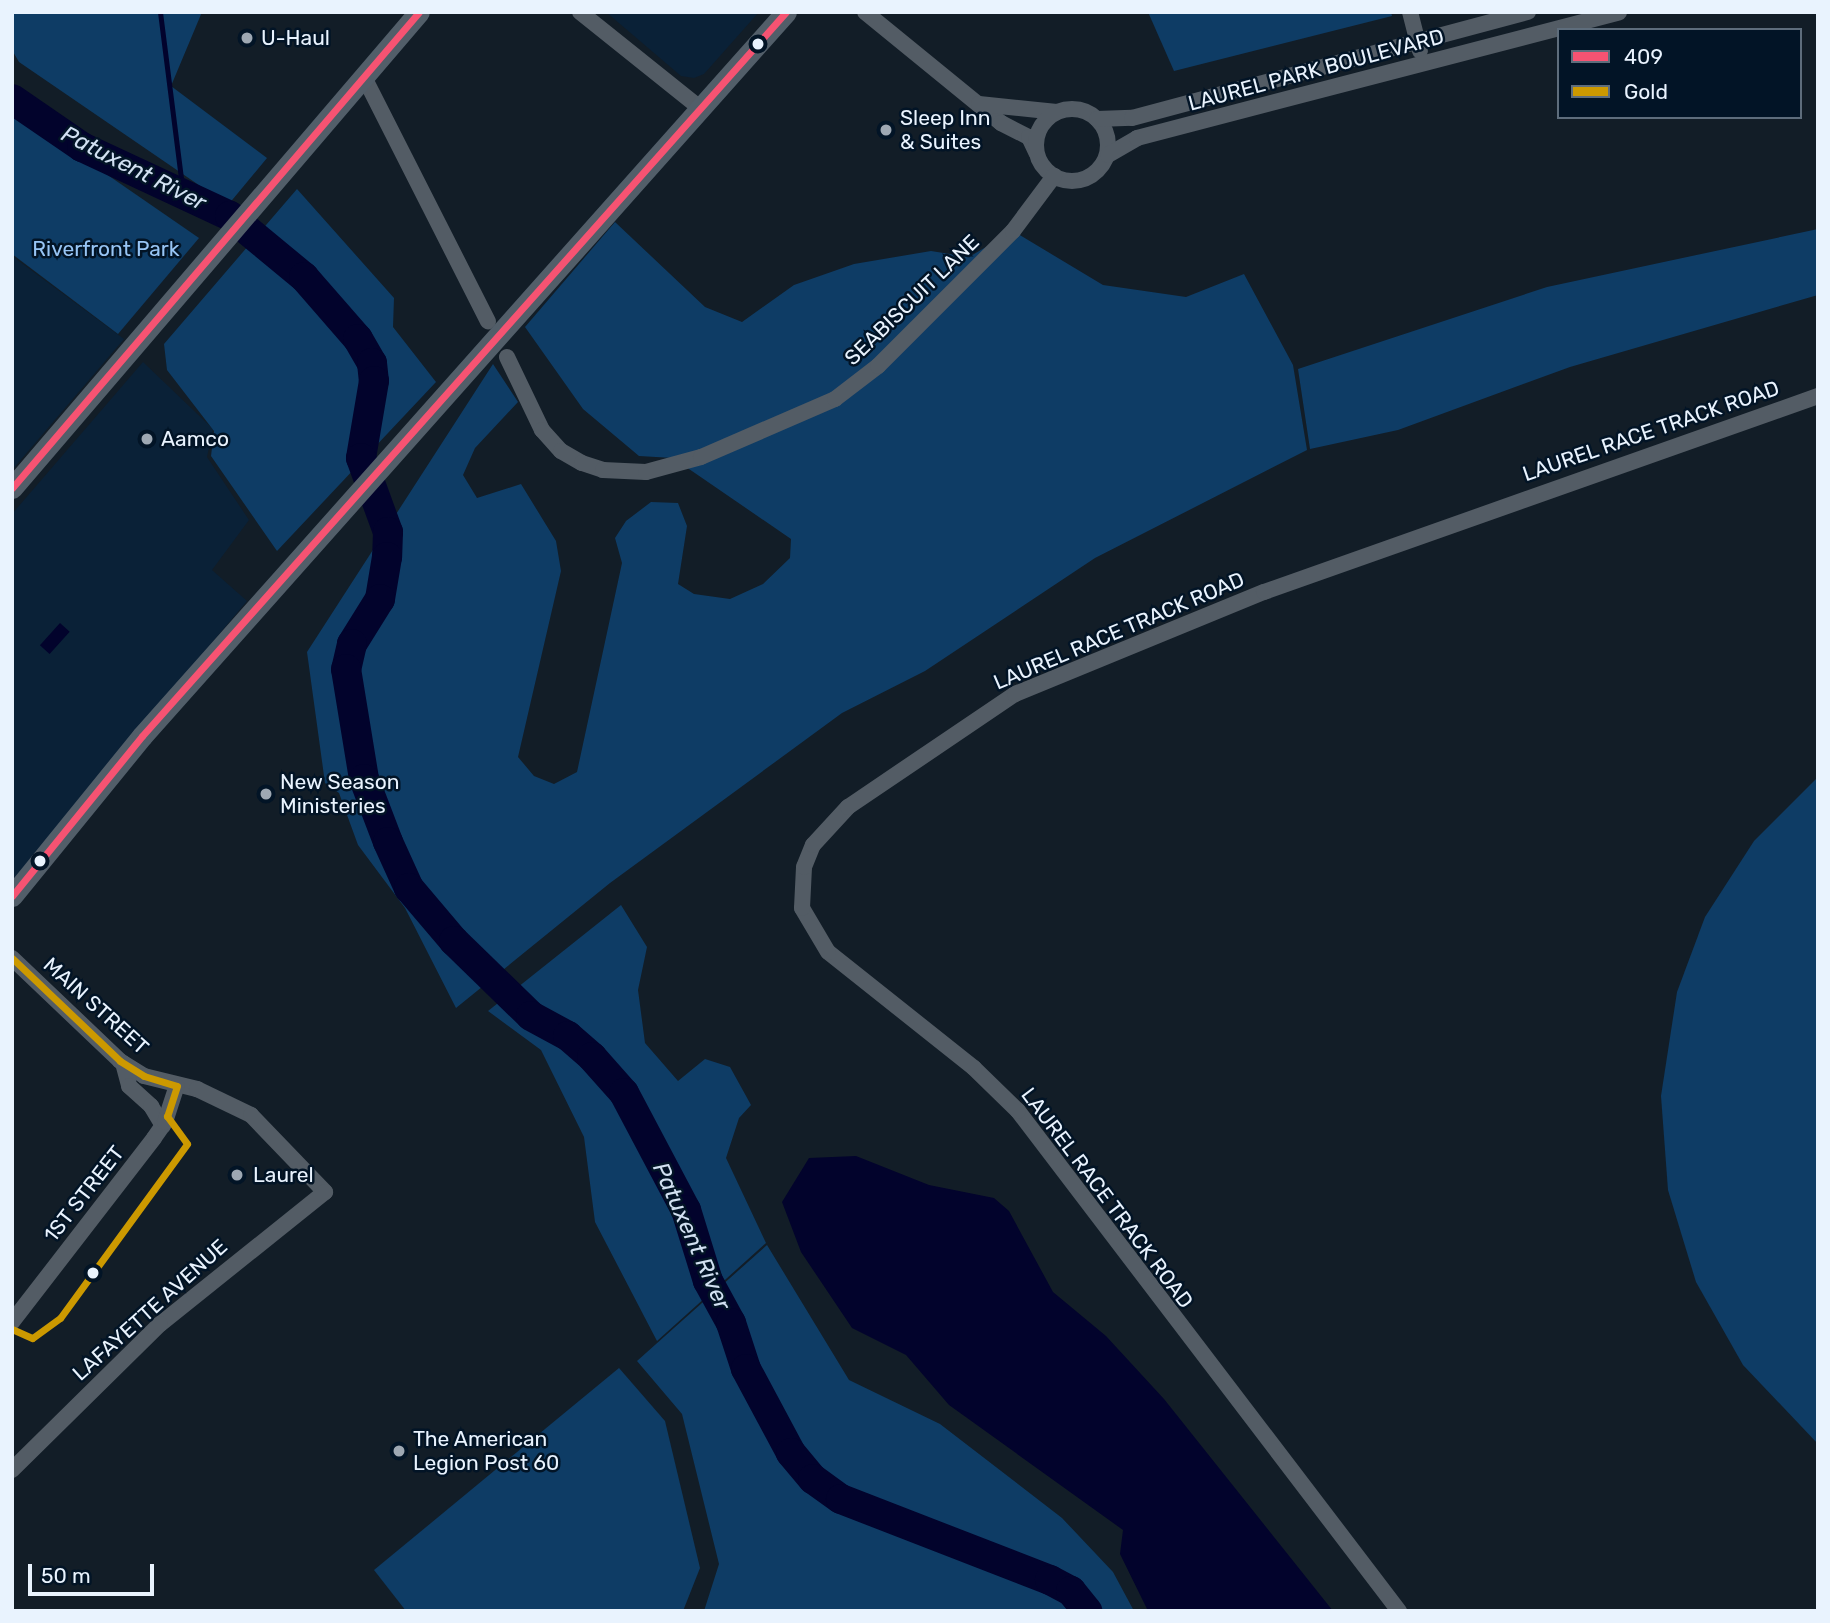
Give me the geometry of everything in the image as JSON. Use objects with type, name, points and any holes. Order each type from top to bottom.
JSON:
[{"type":"main road","points":[[12,488],[186,290],[419,12]]},
{"type":"main road","points":[[12,896],[142,736],[282,583],[786,12]]},
{"type":"street","points":[[580,12],[700,108]]},
{"type":"street","points":[[865,12],[1001,123],[1029,137],[1054,176]]},
{"type":"street","points":[[1410,12],[1424,64]]},
{"type":"street","name":"LAUREL PARK BOULEVARD","points":[[979,104],[1057,112],[1080,109],[1097,119],[1132,118],[1528,12]]},
{"type":"street","name":"LAUREL PARK BOULEVARD","points":[[1559,28],[1619,12]]},
{"type":"street","name":"LAUREL PARK BOULEVARD","points":[[1054,176],[1083,180],[1102,166],[1108,155],[1138,138],[1557,29]]},
{"type":"street","points":[[365,77],[488,321]]},
{"type":"street","points":[[1037,152],[1040,128],[1057,112]]},
{"type":"street","points":[[1097,119],[1106,131],[1108,155]]},
{"type":"street","name":"SEABISCUIT LANE","points":[[507,357],[542,430],[561,451],[582,463],[603,470],[646,472],[701,457],[835,399],[878,366],[1013,231],[1054,176]]},
{"type":"street","name":"LAUREL RACE TRACK ROAD","points":[[1399,1611],[1018,1111],[974,1068],[828,952],[802,908],[804,867],[819,837],[848,807],[1015,694],[1264,592],[1818,396]]},
{"type":"street","name":"MAIN STREET","points":[[12,958],[123,1063],[144,1076],[218,1097],[251,1115],[325,1192]]},
{"type":"street","points":[[123,1063],[129,1086],[151,1106],[163,1126]]},
{"type":"street","name":"1ST STREET","points":[[12,1322],[163,1126],[177,1086]]},
{"type":"street","name":"LAFAYETTE AVENUE","points":[[12,1470],[170,1315],[325,1192]]},
{"type":"shaded area","points":[[606,12],[759,12],[704,74],[694,78],[681,76]]},
{"type":"shaded area","points":[[12,256],[124,339],[12,470]]},
{"type":"shaded area","points":[[143,362],[213,429],[207,457],[249,520],[212,570],[247,601],[12,881],[12,514]]},
{"type":"shaded area","points":[[60,623],[70,632],[50,654],[40,645]]},
{"type":"shaded area","points":[[856,1156],[929,1185],[994,1198],[1009,1211],[1053,1292],[1106,1336],[1164,1399],[1333,1611],[1148,1611],[1120,1554],[1123,1530],[949,1405],[906,1355],[852,1328],[801,1252],[782,1202],[809,1158]]},
{"type":"green space","points":[[12,12],[202,12],[171,86],[267,158],[228,205],[19,62],[12,50]]},
{"type":"green space","points":[[1148,12],[1391,12],[1392,16],[1174,71]]},
{"type":"green space","name":"Riverfront Park","points":[[12,109],[199,238],[118,334],[12,254]]},
{"type":"green space","points":[[297,189],[394,298],[393,327],[436,382],[277,551],[211,456],[214,431],[167,370],[164,344]]},
{"type":"green space","points":[[615,222],[705,307],[742,322],[794,285],[854,264],[931,251],[969,257],[1013,231],[1103,285],[1186,297],[1244,274],[1293,365],[1307,450],[1095,558],[925,671],[842,713],[610,883],[456,1008],[405,908],[358,845],[339,793],[325,783],[307,652],[493,364],[518,402],[475,448],[463,475],[477,498],[521,484],[556,541],[561,571],[518,757],[534,776],[554,784],[577,772],[622,563],[615,538],[626,521],[651,502],[678,503],[687,526],[678,584],[694,594],[730,599],[763,584],[790,558],[791,539],[673,458],[639,456],[583,409],[525,327]]},
{"type":"green space","points":[[1818,229],[1818,295],[1570,367],[1398,430],[1310,449],[1298,369],[1547,287]]},
{"type":"green space","points":[[1818,777],[1818,1444],[1743,1365],[1696,1282],[1668,1190],[1661,1096],[1677,992],[1705,917],[1754,841]]},
{"type":"green space","points":[[621,905],[647,947],[638,990],[645,1043],[678,1081],[705,1059],[730,1067],[751,1105],[739,1118],[726,1158],[766,1243],[657,1341],[595,1222],[584,1137],[541,1050],[488,1011]]},
{"type":"green space","points":[[767,1245],[849,1380],[940,1424],[1062,1518],[1113,1572],[1134,1611],[704,1611],[719,1564],[682,1414],[637,1361]]},
{"type":"green space","points":[[619,1368],[665,1421],[700,1568],[683,1611],[406,1611],[374,1570]]},
{"type":"waterway","points":[[160,12],[183,193]]},
{"type":"waterway","name":"Patuxent River","points":[[12,99],[82,147],[230,216],[304,277],[358,339],[372,363],[374,381],[361,458],[388,532],[387,557],[380,599],[352,644],[346,669],[364,779],[388,842],[409,888],[454,941],[531,1016],[568,1036],[592,1057],[624,1093],[686,1210],[708,1281],[731,1323],[746,1369],[791,1453],[813,1479],[841,1499],[1050,1580],[1071,1591],[1087,1611]]},
{"type":"transit line","name":"409","points":[[12,488],[419,12]]},
{"type":"transit line","name":"409","points":[[12,896],[142,736],[786,12]]},
{"type":"transit line","name":"Gold","points":[[12,958],[120,1061],[144,1076],[177,1086],[167,1116],[187,1144],[60,1318],[32,1338],[12,1329]]},
{"type":"place","name":"U-Haul","points":[[247,38]]},
{"type":"place","name":"Sleep Inn & Suites","points":[[886,130]]},
{"type":"place","name":"Aamco","points":[[147,439]]},
{"type":"place","name":"New Season Ministeries","points":[[266,794]]},
{"type":"place","name":"Laurel","points":[[237,1175]]},
{"type":"place","name":"The American Legion Post 60","points":[[399,1451]]}]
